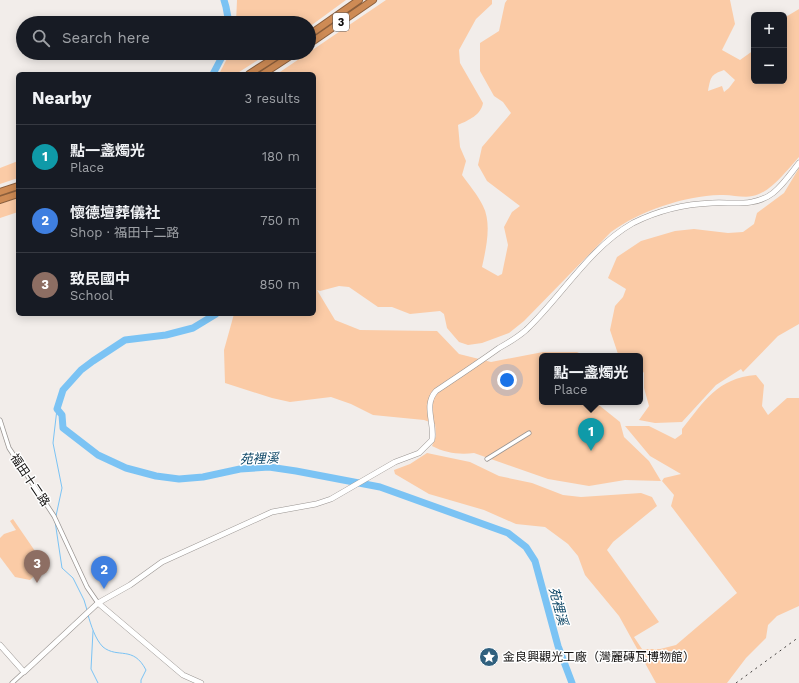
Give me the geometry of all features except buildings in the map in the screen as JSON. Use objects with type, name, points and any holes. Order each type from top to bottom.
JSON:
[{"type":"highway","name":"3","points":[[316,30],[359,0]]},
{"type":"highway","name":"3","points":[[316,39],[373,0]]},
{"type":"highway","points":[[253,72],[271,60]]},
{"type":"highway","points":[[266,72],[284,60]]},
{"type":"highway","points":[[0,192],[16,187]]},
{"type":"highway","points":[[0,200],[16,195]]},
{"type":"main road","points":[[0,645],[24,672],[98,603],[130,585],[162,562],[255,518],[272,512],[316,504],[331,499],[395,462],[419,453],[432,440],[433,435],[429,408],[432,395],[526,330],[593,256],[615,235],[632,224],[649,216],[685,206],[712,203],[750,203],[760,200],[774,192],[799,163]]},
{"type":"main road","points":[[98,603],[183,675],[201,683]]},
{"type":"street","name":"福田十二路","points":[[0,420],[9,448],[57,522],[88,587],[98,603]]},
{"type":"street","points":[[487,459],[529,433]]},
{"type":"street","points":[[12,683],[24,672]]},
{"type":"shaded area","points":[[237,0],[346,0],[316,22],[316,16],[236,16]]},
{"type":"shaded area","points":[[386,0],[492,0],[492,4],[476,19],[459,50],[460,63],[483,103],[477,114],[458,125],[460,147],[466,161],[462,175],[476,194],[486,213],[488,228],[482,267],[498,276],[502,274],[508,245],[504,227],[512,212],[520,206],[487,181],[478,165],[482,147],[511,113],[503,102],[494,96],[480,71],[480,43],[499,31],[507,0],[730,0],[735,24],[722,50],[740,60],[751,52],[751,84],[787,84],[787,16],[799,9],[799,157],[770,188],[749,197],[720,195],[692,198],[649,211],[623,224],[611,232],[524,321],[509,333],[482,343],[468,345],[459,342],[447,328],[444,314],[440,311],[410,314],[392,307],[378,307],[349,287],[339,286],[320,291],[317,290],[335,320],[360,330],[437,331],[459,354],[491,362],[543,352],[579,353],[539,353],[539,405],[599,405],[620,422],[624,437],[649,461],[661,481],[625,480],[589,486],[548,479],[474,453],[453,453],[432,446],[436,436],[435,424],[424,420],[373,415],[351,404],[331,397],[290,402],[272,398],[225,383],[224,350],[233,316],[316,316],[316,72],[280,72],[298,60],[316,60],[316,48]],"holes":[[[724,70],[735,80],[724,92],[722,86],[708,91],[712,77]]]},
{"type":"shaded area","points":[[226,60],[258,60],[239,72],[220,72]]},
{"type":"shaded area","points":[[16,162],[16,179],[0,184],[0,168]]},
{"type":"shaded area","points":[[799,168],[799,324],[778,336],[743,372],[741,369],[716,385],[682,422],[655,423],[639,420],[649,406],[644,388],[643,353],[618,353],[610,330],[615,306],[623,297],[626,289],[608,278],[617,257],[641,241],[675,231],[694,229],[728,233],[743,232],[754,224],[757,213],[784,193]]},
{"type":"shaded area","points":[[16,199],[16,213],[0,218],[0,204]]},
{"type":"shaded area","points":[[756,375],[764,385],[762,406],[768,415],[787,398],[799,398],[799,606],[777,616],[768,625],[766,638],[746,658],[727,683],[656,683],[619,616],[585,575],[578,556],[568,544],[545,527],[516,524],[484,510],[429,494],[395,474],[394,470],[410,464],[427,453],[470,462],[499,476],[532,483],[563,495],[581,497],[641,493],[652,497],[657,506],[613,542],[607,550],[659,622],[634,637],[642,649],[660,649],[676,645],[737,593],[671,506],[674,495],[662,481],[664,478],[681,474],[650,456],[625,426],[649,426],[675,439],[682,434],[682,429],[705,401],[721,386],[743,377]]},
{"type":"shaded area","points":[[13,519],[48,570],[46,573],[41,567],[30,580],[15,577],[0,557],[0,538],[4,534],[16,530],[10,521]]},
{"type":"waterway","name":"苑裡溪","points":[[224,0],[228,16]]},
{"type":"waterway","name":"苑裡溪","points":[[214,72],[220,60]]},
{"type":"waterway","name":"苑裡溪","points":[[213,316],[193,328],[166,335],[125,340],[93,361],[81,370],[63,390],[57,409],[62,415],[63,428],[98,455],[126,468],[156,476],[179,479],[203,477],[240,469],[269,467],[296,471],[380,487],[508,533],[526,547],[535,561],[558,646],[572,683]]},
{"type":"waterway","points":[[56,516],[62,488],[53,443],[57,409]]},
{"type":"waterway","points":[[55,521],[62,568],[73,578],[84,600],[87,610]]},
{"type":"waterway","points":[[88,615],[96,636],[103,647],[114,652],[131,655],[141,662],[146,670],[141,683]]},
{"type":"waterway","points":[[93,631],[91,669],[98,683]]},
{"type":"railway","points":[[736,683],[799,637]]},
{"type":"place","name":"點一盞燭光","points":[[591,451]]},
{"type":"place","name":"致民國中","points":[[37,583]]},
{"type":"place","name":"懷德壇葬儀社","points":[[104,589]]},
{"type":"place","name":"金良興觀光工廠（灣麗磚瓦博物館）","points":[[489,657]]}]
